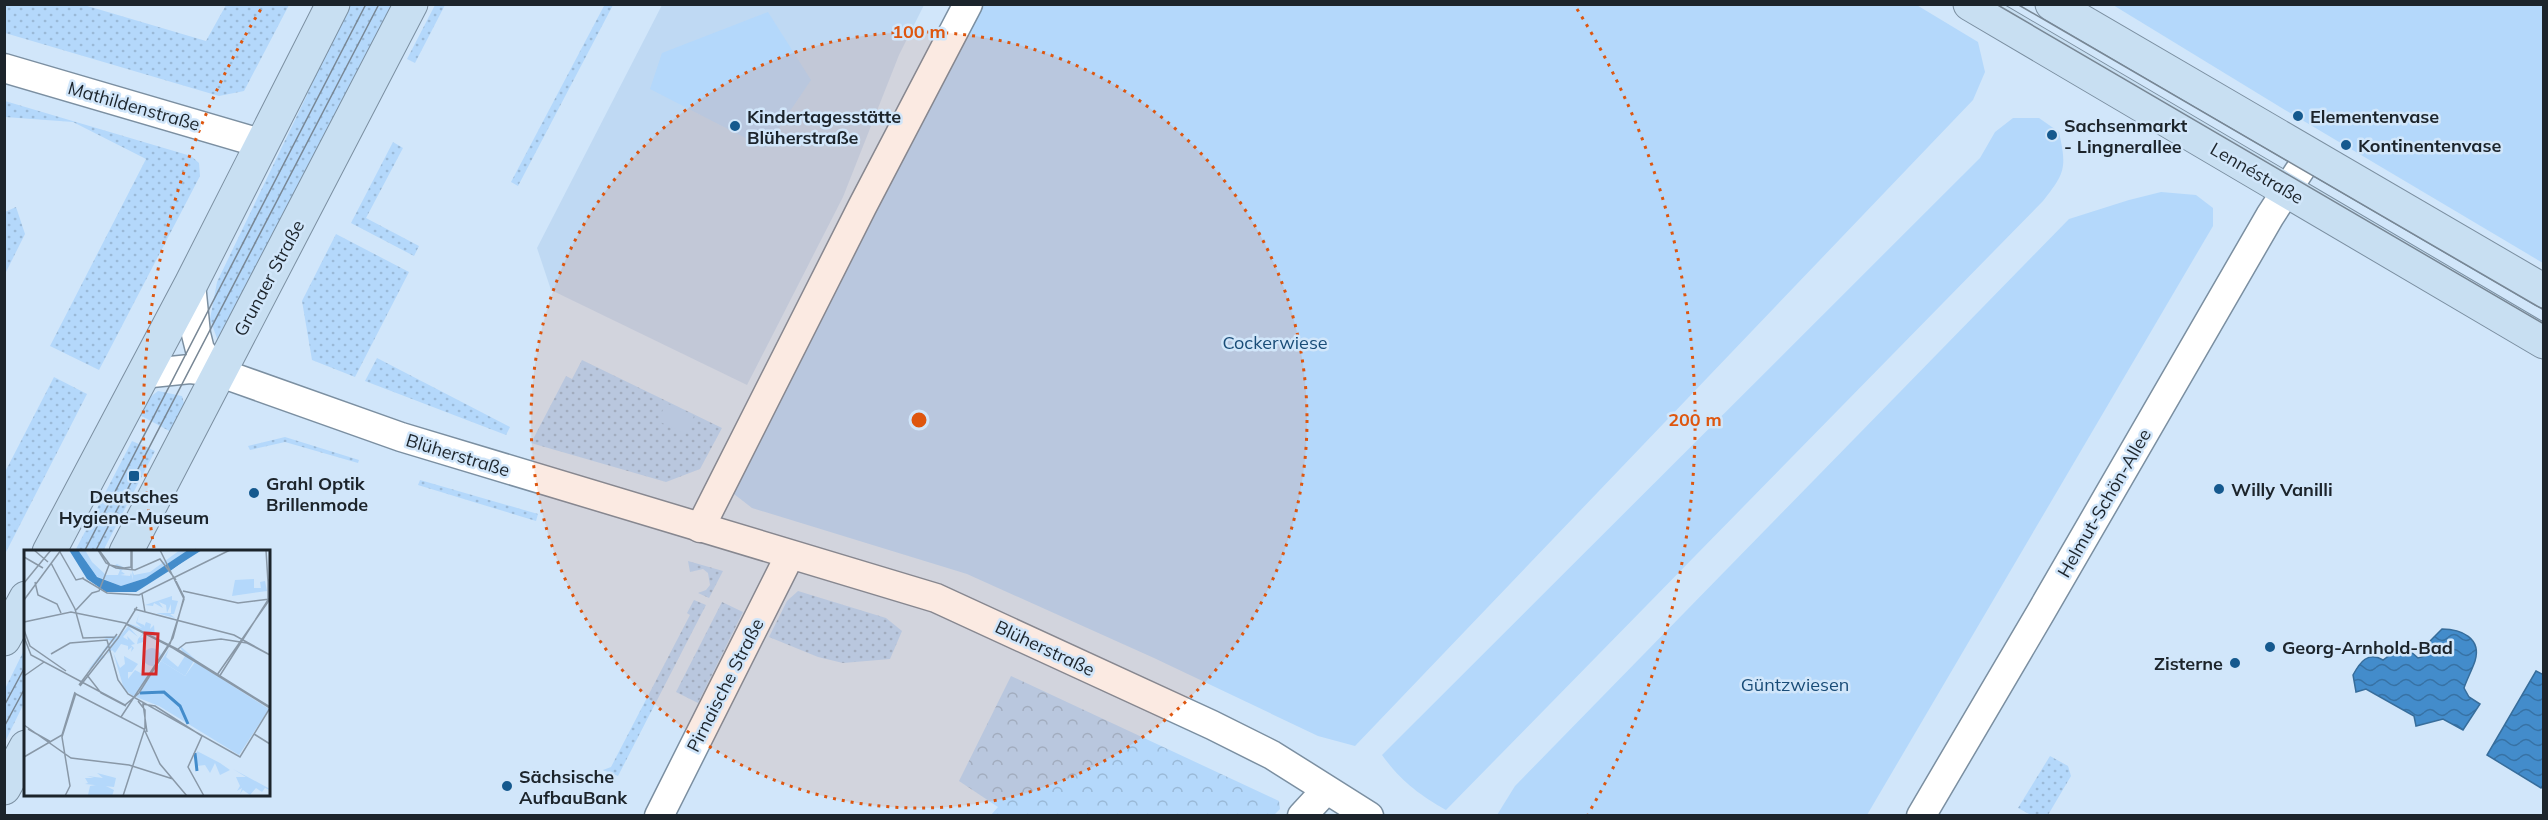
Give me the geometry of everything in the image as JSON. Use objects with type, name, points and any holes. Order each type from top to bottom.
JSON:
[{"type":"main road","points":[[50,550],[190,284],[333,4]]},
{"type":"main road","name":"Grunaer Straße","points":[[127,550],[411,4]]},
{"type":"main road","name":"Lennéstraße","points":[[1970,4],[2544,342]]},
{"type":"main road","points":[[2052,4],[2544,291]]},
{"type":"main road","points":[[4,639],[24,602]]},
{"type":"main road","points":[[4,788],[24,751]]},
{"type":"street","points":[[700,528],[862,207],[968,4]]},
{"type":"street","name":"Mathildenstraße","points":[[4,68],[262,144]]},
{"type":"street","name":"Helmut-Schön-Allee","points":[[1921,816],[2286,190],[2309,156]]},
{"type":"street","points":[[190,284],[200,350],[218,372]]},
{"type":"street","name":"Blüherstraße","points":[[142,374],[190,369],[218,372],[401,437],[936,598],[1272,755],[1369,816]]},
{"type":"street","name":"Pirnaische Straße","points":[[659,816],[790,555]]},
{"type":"street","points":[[1302,816],[1326,790]]},
{"type":"shaded area","name":"Kindertagesstätte Blüherstraße","points":[[662,5],[924,5],[899,55],[843,197],[747,385],[551,290],[537,248]]},
{"type":"green space","points":[[605,4],[613,5],[518,186],[511,182]]},
{"type":"green space","name":"Cockerwiese","points":[[1915,4],[1978,42],[1985,72],[1973,100],[1355,746],[1318,736],[1154,658],[967,574],[752,508],[734,494],[738,476],[981,5]]},
{"type":"green space","points":[[4,5],[84,5],[206,41],[226,5],[289,5],[244,91],[219,96],[5,33]]},
{"type":"green space","points":[[345,5],[393,5],[219,344],[210,319],[217,282],[307,95]]},
{"type":"green space","points":[[435,5],[445,5],[415,63],[407,59]]},
{"type":"green space","points":[[2113,5],[2543,5],[2543,263],[2285,110]]},
{"type":"green space","points":[[768,12],[811,80],[765,148],[650,89],[662,53]]},
{"type":"green space","points":[[5,101],[191,156],[199,163],[200,176],[99,370],[50,346],[146,159],[73,122],[5,117]]},
{"type":"green space","points":[[2013,118],[2039,118],[2059,132],[2063,154],[2062,170],[2043,201],[1446,810],[1403,780],[1382,755],[1980,158],[1995,132]]},
{"type":"green space","points":[[393,142],[403,148],[366,218],[419,246],[414,256],[351,223]]},
{"type":"green space","name":"Güntzwiesen","points":[[2161,192],[2196,195],[2213,208],[2213,226],[1867,815],[1497,815],[1515,786],[2069,219]]},
{"type":"green space","points":[[16,207],[25,234],[5,274],[5,212]]},
{"type":"green space","points":[[336,234],[409,272],[355,377],[312,360],[302,301]]},
{"type":"green space","points":[[377,358],[510,427],[506,435],[365,381]]},
{"type":"green space","points":[[582,360],[722,428],[700,469],[666,482],[531,443],[566,376],[572,379]]},
{"type":"green space","points":[[54,377],[87,394],[5,554],[5,472]]},
{"type":"green space","points":[[158,391],[182,396],[185,407],[173,433],[136,413],[144,402]]},
{"type":"green space","points":[[666,403],[694,416],[686,434],[658,421]]},
{"type":"green space","points":[[285,437],[359,460],[358,463],[285,442],[250,450],[248,446]]},
{"type":"green space","points":[[132,441],[155,451],[104,550],[76,550]]},
{"type":"green space","points":[[420,480],[538,514],[536,521],[418,485]]},
{"type":"green space","points":[[688,561],[723,571],[709,598],[698,593],[706,590],[710,585],[708,573],[703,569],[690,572]]},
{"type":"green space","points":[[798,591],[886,618],[902,631],[890,659],[843,663],[818,657],[769,637],[787,601]]},
{"type":"green space","points":[[694,600],[706,605],[618,776],[603,770],[611,767],[690,615],[687,613]]},
{"type":"green space","points":[[722,602],[743,612],[698,703],[676,692]]},
{"type":"green space","points":[[24,650],[24,703],[5,742],[5,689]]},
{"type":"green space","points":[[1011,676],[1279,801],[1280,809],[1273,816],[991,815],[998,807],[959,781]]},
{"type":"green space","points":[[2050,756],[2068,766],[2071,776],[2048,815],[2031,815],[2018,808]]},
{"type":"water","points":[[2442,629],[2463,633],[2473,641],[2475,646],[2475,661],[2464,688],[2469,697],[2480,704],[2463,730],[2443,719],[2416,726],[2414,716],[2366,689],[2356,692],[2353,675],[2365,659],[2373,657],[2383,660],[2398,649],[2410,651],[2418,658],[2425,656],[2427,644]]},
{"type":"water","points":[[2536,671],[2544,675],[2544,784],[2541,788],[2487,755]]},
{"type":"tram line","points":[[85,550],[366,4]]},
{"type":"tram line","points":[[96,550],[379,4]]},
{"type":"tram line","points":[[1996,4],[2544,324]]},
{"type":"tram line","points":[[2017,4],[2544,310]]},
{"type":"tram line","points":[[4,706],[24,669]]},
{"type":"tram line","points":[[4,727],[24,690]]},
{"type":"place","name":"Elementenvase","points":[[2298,116]]},
{"type":"place","name":"Kindertagesstätte Blüherstraße","points":[[735,126]]},
{"type":"place","name":"Sachsenmarkt - Lingnerallee","points":[[2052,135]]},
{"type":"place","name":"Kontinentenvase","points":[[2346,145]]},
{"type":"place","name":"Deutsches Hygiene-Museum","points":[[134,476]]},
{"type":"place","name":"Willy Vanilli","points":[[2219,489]]},
{"type":"place","name":"Grahl Optik Brillenmode","points":[[254,493]]},
{"type":"place","name":"Georg-Arnhold-Bad","points":[[2270,647]]},
{"type":"place","name":"Zisterne","points":[[2235,663]]},
{"type":"place","name":"Sächsische AufbauBank","points":[[507,786]]}]
